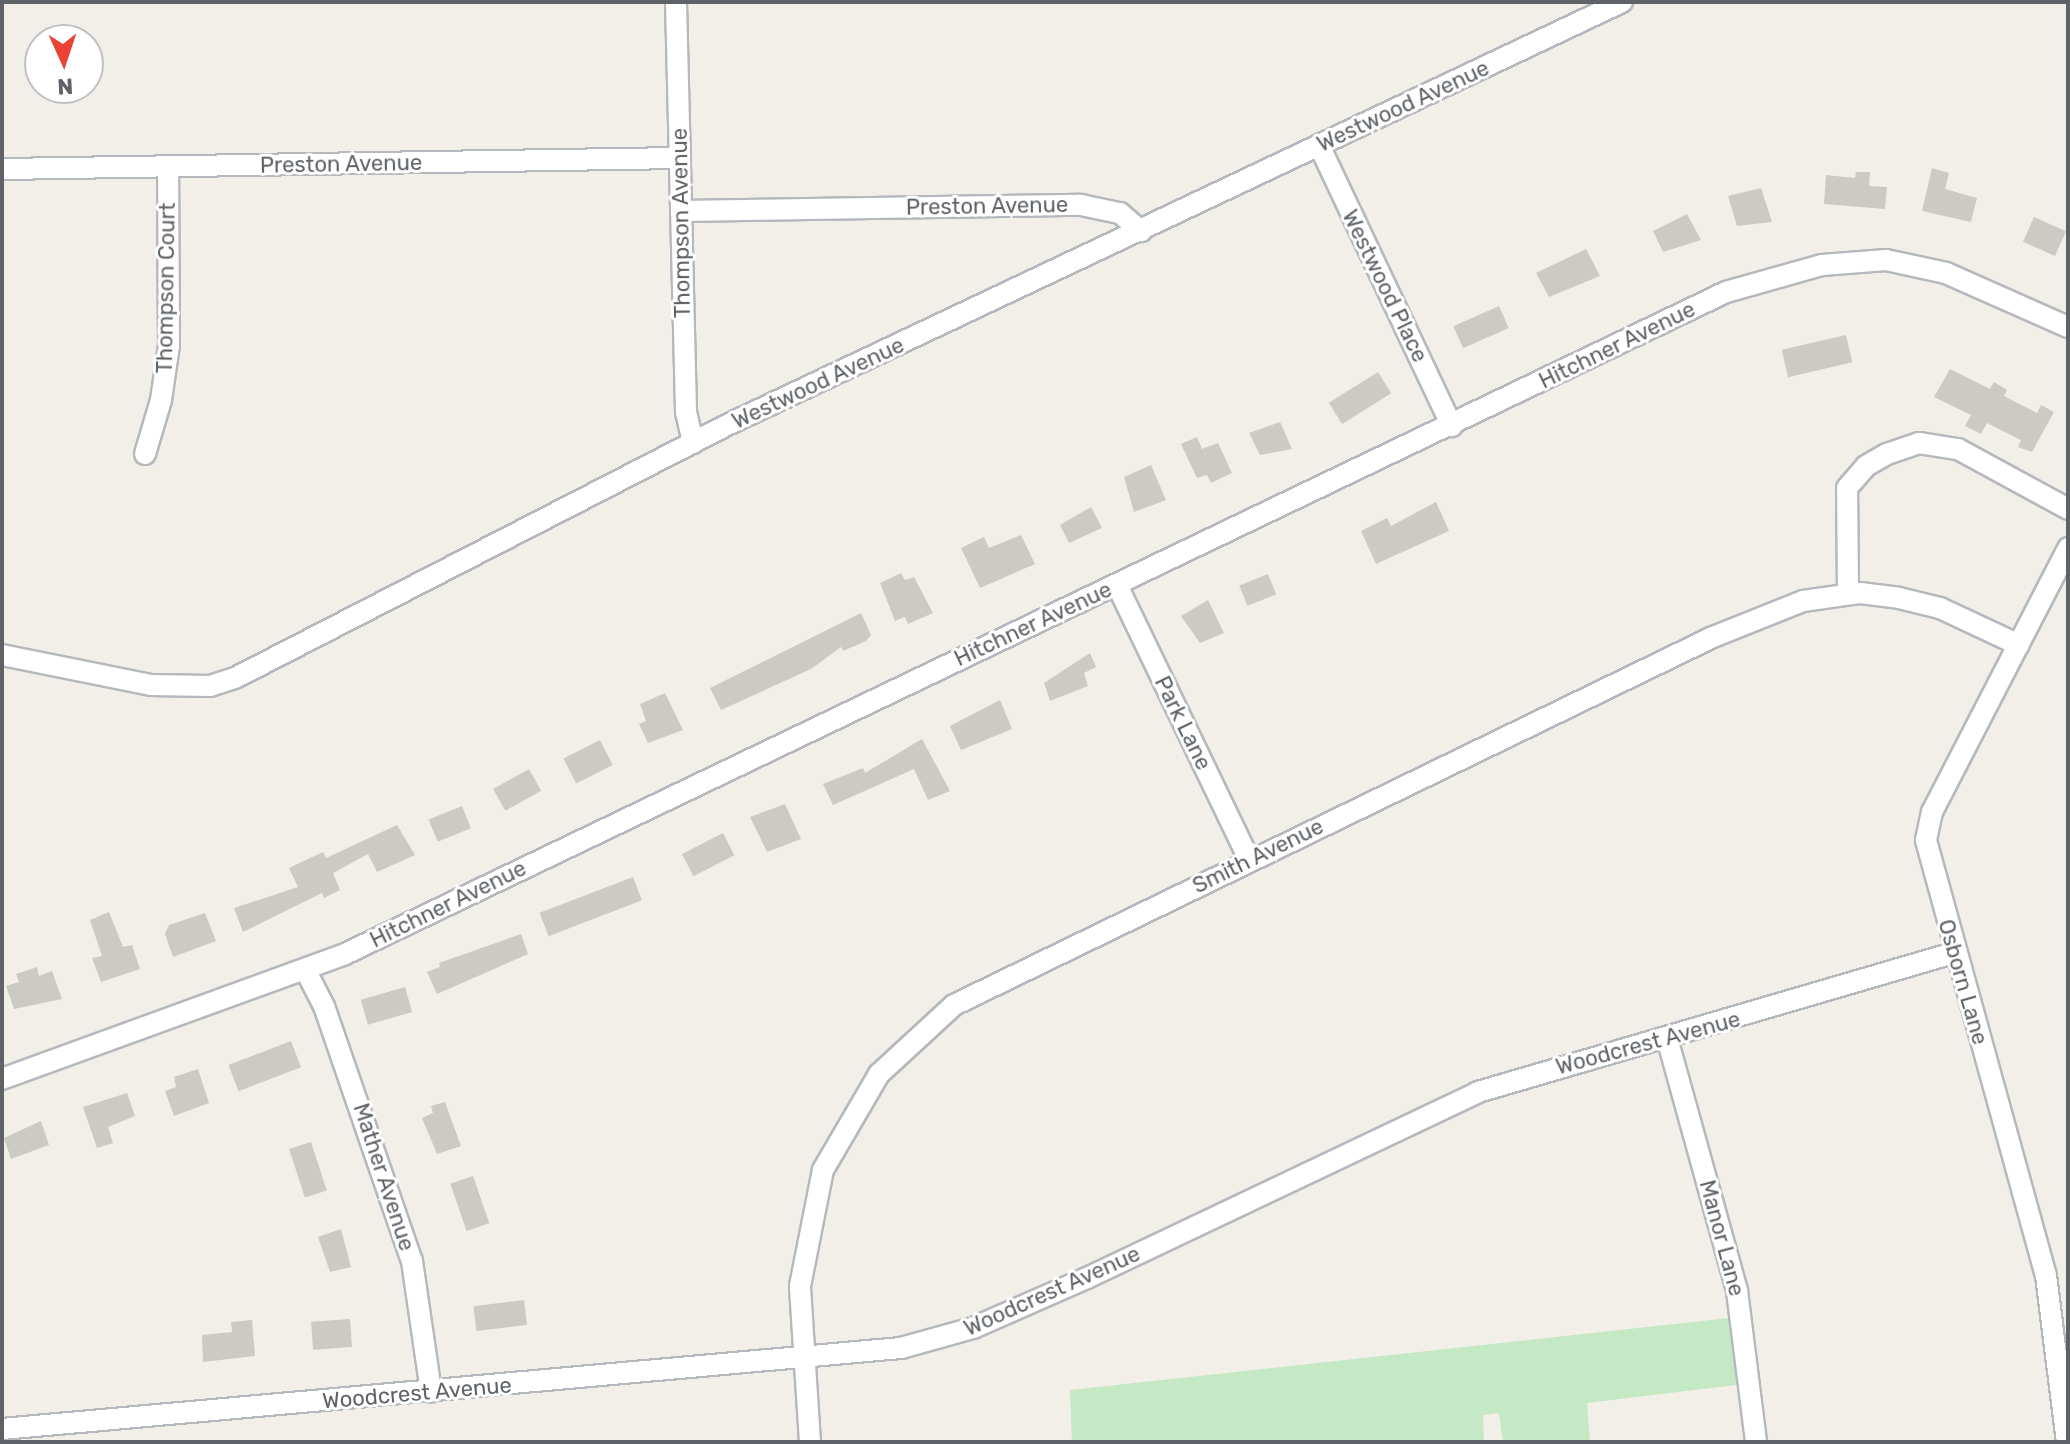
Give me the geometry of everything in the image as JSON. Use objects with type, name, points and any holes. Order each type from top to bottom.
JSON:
[{"type":"street","name":"Thompson Avenue","points":[[676,2],[686,412],[693,443]]},
{"type":"street","name":"Westwood Avenue","points":[[2,655],[151,685],[222,682],[693,443],[1622,2]]},
{"type":"street","name":"Westwood Place","points":[[1319,145],[1452,426]]},
{"type":"street","name":"Preston Avenue","points":[[2,169],[680,158]]},
{"type":"street","name":"Thompson Court","points":[[145,454],[161,400],[169,345],[168,167]]},
{"type":"street","name":"Preston Avenue","points":[[681,211],[1081,205],[1120,213],[1141,231]]},
{"type":"street","name":"Hitchner Avenue","points":[[2,1079],[306,971],[1452,426],[1726,292],[1822,265],[1886,260],[1946,273],[2068,327]]},
{"type":"street","points":[[1848,594],[1847,488],[1866,466],[1887,454],[1919,443],[1958,449],[2068,509]]},
{"type":"street","name":"Osborn Lane","points":[[2067,1442],[2046,1276],[1928,856],[1928,826],[2068,548]]},
{"type":"street","name":"Park Lane","points":[[1117,585],[1250,861]]},
{"type":"street","name":"Smith Avenue","points":[[810,1442],[802,1360],[800,1286],[812,1207],[835,1146],[879,1074],[954,1005],[1713,637],[1803,601],[1848,594],[1940,608],[2019,645]]},
{"type":"street","name":"Woodcrest Avenue","points":[[2,1429],[802,1360],[901,1348],[973,1328],[1432,1111],[1502,1084],[1956,952]]},
{"type":"street","name":"Mather Avenue","points":[[306,971],[324,1006],[407,1246],[431,1392]]},
{"type":"street","name":"Manor Lane","points":[[1667,1038],[1737,1291],[1756,1442]]},
{"type":"green space","points":[[1738,1317],[1744,1384],[1587,1403],[1590,1442],[1503,1442],[1499,1413],[1483,1415],[1484,1442],[1072,1442],[1070,1390]]},
{"type":"building","points":[[1932,168],[1949,173],[1945,189],[1977,198],[1971,222],[1922,211]]},
{"type":"building","points":[[1856,172],[1870,172],[1869,186],[1887,187],[1885,209],[1824,204],[1826,175],[1855,178]]},
{"type":"building","points":[[1761,188],[1772,222],[1737,226],[1728,196]]},
{"type":"building","points":[[1687,214],[1701,240],[1663,252],[1653,231]]},
{"type":"building","points":[[2034,217],[2066,231],[2055,256],[2023,242]]},
{"type":"building","points":[[1586,249],[1600,276],[1549,297],[1536,273]]},
{"type":"building","points":[[1499,306],[1509,328],[1463,348],[1453,326]]},
{"type":"building","points":[[1846,335],[1852,362],[1788,377],[1782,350]]},
{"type":"building","points":[[1950,369],[1990,389],[1994,382],[2007,390],[2004,396],[2037,413],[2041,405],[2054,412],[2032,452],[2018,447],[2021,440],[1987,423],[1981,434],[1965,426],[1971,415],[1934,397]]},
{"type":"building","points":[[1378,372],[1391,393],[1342,424],[1329,403]]},
{"type":"building","points":[[1280,422],[1292,449],[1260,455],[1249,433]]},
{"type":"building","points":[[1197,437],[1202,449],[1218,443],[1232,473],[1211,483],[1207,475],[1197,478],[1181,444]]},
{"type":"building","points":[[1151,465],[1166,500],[1134,512],[1124,477]]},
{"type":"building","points":[[1436,502],[1449,531],[1376,564],[1361,531],[1387,518],[1391,526]]},
{"type":"building","points":[[1091,507],[1102,528],[1069,543],[1060,525]]},
{"type":"building","points":[[1021,535],[1035,564],[980,588],[961,548],[984,537],[989,548]]},
{"type":"building","points":[[901,573],[905,580],[914,577],[933,613],[908,624],[905,617],[895,621],[880,583]]},
{"type":"building","points":[[1268,574],[1276,594],[1247,606],[1239,586]]},
{"type":"building","points":[[1208,600],[1224,633],[1200,643],[1181,616]]},
{"type":"building","points":[[861,613],[871,635],[866,641],[843,651],[841,647],[811,669],[721,710],[710,688]]},
{"type":"building","points":[[1090,653],[1096,667],[1084,673],[1088,686],[1050,701],[1044,683]]},
{"type":"building","points":[[665,693],[683,730],[648,743],[639,724],[646,721],[640,704]]},
{"type":"building","points":[[1000,700],[1012,729],[961,750],[950,726]]},
{"type":"building","points":[[922,739],[950,791],[928,800],[914,769],[833,805],[823,784],[863,768],[865,773]]},
{"type":"building","points":[[600,740],[613,765],[576,784],[563,759]]},
{"type":"building","points":[[529,769],[541,791],[505,811],[493,789]]},
{"type":"building","points":[[785,804],[801,839],[767,852],[750,817]]},
{"type":"building","points":[[462,806],[471,828],[438,842],[429,819]]},
{"type":"building","points":[[397,825],[415,855],[377,872],[368,854],[333,873],[340,890],[324,898],[322,893],[243,932],[234,908],[298,887],[289,868],[323,852],[326,858]]},
{"type":"building","points":[[723,833],[734,855],[693,876],[682,854]]},
{"type":"building","points":[[633,877],[642,900],[549,936],[540,913]]},
{"type":"building","points":[[109,912],[123,947],[132,945],[140,969],[101,982],[92,958],[102,956],[90,920]]},
{"type":"building","points":[[205,913],[216,941],[173,957],[165,934],[169,925]]},
{"type":"building","points":[[521,934],[528,954],[437,994],[427,972],[440,967],[439,963]]},
{"type":"building","points":[[37,967],[39,976],[52,971],[62,999],[14,1009],[6,986],[19,982],[16,974]]},
{"type":"building","points":[[405,987],[412,1012],[368,1025],[361,1000]]},
{"type":"building","points":[[291,1041],[301,1067],[238,1091],[228,1065]]},
{"type":"building","points":[[198,1069],[209,1103],[174,1116],[165,1091],[176,1087],[174,1077]]},
{"type":"building","points":[[127,1093],[135,1116],[108,1127],[113,1143],[97,1148],[83,1107]]},
{"type":"building","points":[[445,1102],[461,1146],[437,1154],[422,1118],[433,1113],[431,1106]]},
{"type":"building","points":[[41,1121],[49,1145],[11,1159],[4,1138]]},
{"type":"building","points":[[311,1142],[327,1191],[305,1198],[289,1149]]},
{"type":"building","points":[[473,1176],[489,1223],[467,1231],[450,1184]]},
{"type":"building","points":[[341,1229],[351,1267],[330,1272],[318,1237]]},
{"type":"building","points":[[524,1300],[527,1325],[476,1331],[473,1306]]},
{"type":"building","points":[[350,1319],[352,1347],[313,1350],[311,1322]]},
{"type":"building","points":[[252,1320],[255,1356],[203,1362],[202,1335],[232,1332],[231,1322]]}]
